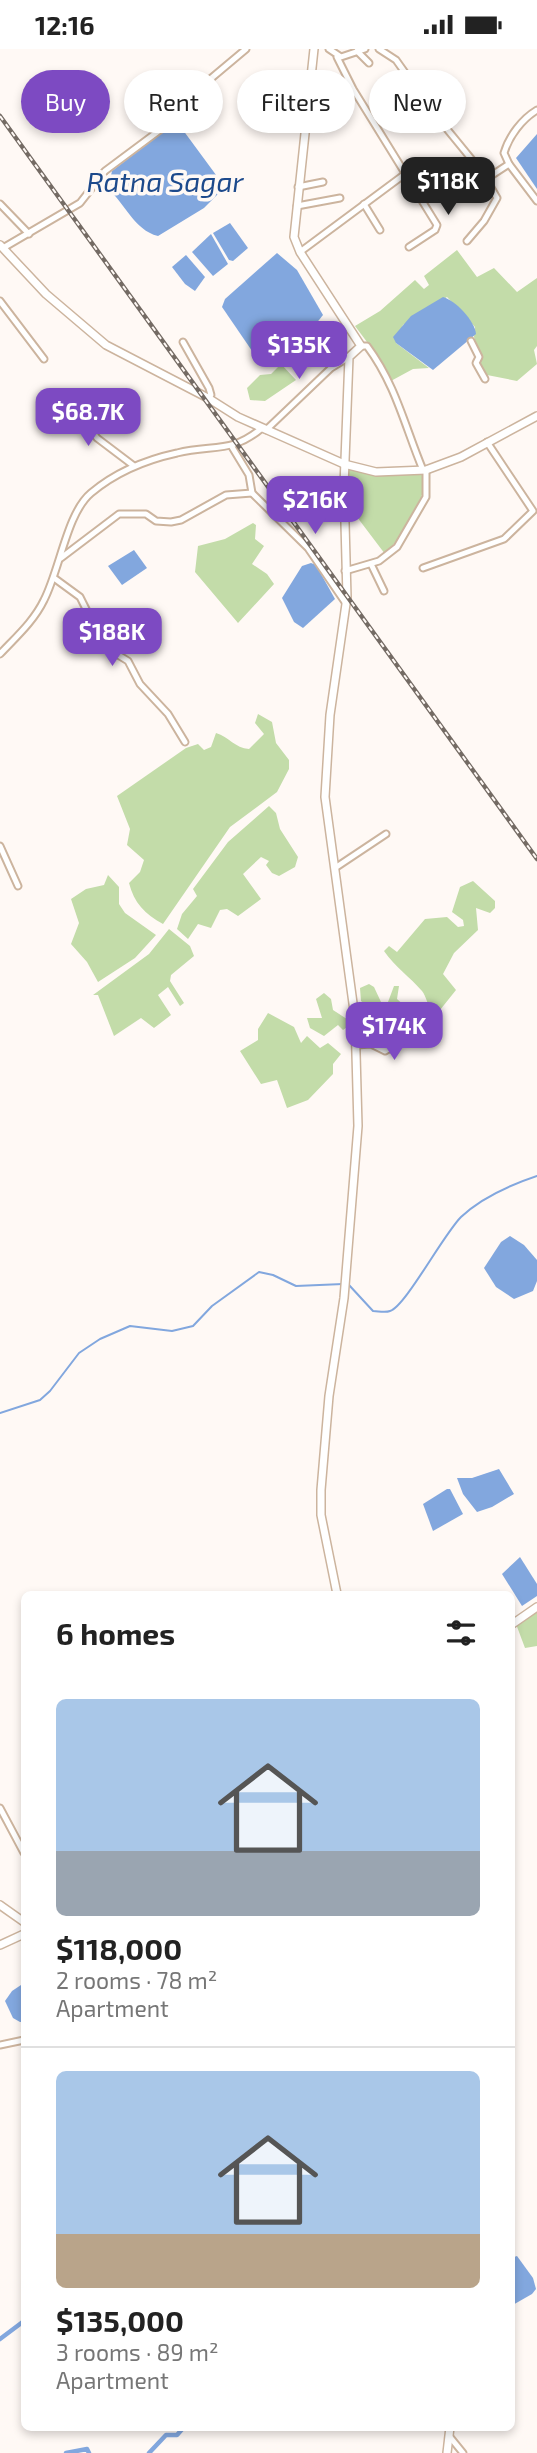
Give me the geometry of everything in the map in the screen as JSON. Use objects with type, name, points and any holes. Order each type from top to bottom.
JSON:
[{"type":"main road","points":[[314,49],[294,237],[300,253],[361,346],[349,357],[344,464],[345,603],[330,715],[325,797],[355,1018],[358,1126],[344,1298],[329,1396],[321,1489],[321,1515],[336,1591]]},
{"type":"main road","points":[[2,250],[93,336],[208,398],[218,407],[344,464],[376,472],[424,470],[537,416]]},
{"type":"main road","points":[[515,1622],[537,1607]]},
{"type":"main road","points":[[0,1905],[21,1924]]},
{"type":"main road","points":[[0,1945],[21,1929]]},
{"type":"main road","points":[[447,2453],[450,2431]]},
{"type":"street","points":[[2,250],[80,203],[105,171],[168,124],[196,91],[246,49]]},
{"type":"street","points":[[329,49],[337,57],[353,89],[437,227],[409,247]]},
{"type":"street","points":[[337,57],[365,49]]},
{"type":"street","points":[[379,49],[396,60],[486,179],[498,201],[467,241]]},
{"type":"street","points":[[357,51],[369,63]]},
{"type":"street","points":[[537,110],[512,135],[504,153],[509,164],[537,201]]},
{"type":"street","points":[[486,179],[509,164]]},
{"type":"street","points":[[300,253],[405,174]]},
{"type":"street","points":[[298,187],[323,182]]},
{"type":"street","points":[[296,206],[340,198]]},
{"type":"street","points":[[0,204],[29,234]]},
{"type":"street","points":[[365,204],[380,230]]},
{"type":"street","points":[[0,301],[44,359]]},
{"type":"street","points":[[471,341],[479,358],[476,363],[485,379]]},
{"type":"street","points":[[183,342],[209,388],[211,395],[208,398]]},
{"type":"street","points":[[345,571],[370,564],[391,553],[417,516],[426,497],[424,470],[397,395],[374,356],[367,347],[361,346]]},
{"type":"street","points":[[0,654],[39,610],[54,578],[77,507],[110,479],[134,466],[178,453],[232,447],[265,429],[331,368],[349,357]]},
{"type":"street","points":[[72,403],[97,439],[134,466]]},
{"type":"street","points":[[424,568],[503,539],[533,511],[487,442]]},
{"type":"street","points":[[232,447],[250,475],[252,493],[308,548],[345,603]]},
{"type":"street","points":[[61,558],[119,514],[146,515],[156,521],[171,522],[181,520],[226,495],[252,493]]},
{"type":"street","points":[[370,564],[384,591]]},
{"type":"street","points":[[54,578],[80,597],[101,639],[110,650],[128,661],[140,684],[168,715],[185,742]]},
{"type":"street","points":[[335,868],[386,834]]},
{"type":"street","points":[[0,846],[18,886]]},
{"type":"street","points":[[356,1045],[371,1044],[385,1051],[421,1030],[426,1030]]},
{"type":"street","points":[[0,1808],[21,1847]]},
{"type":"street","points":[[0,2045],[21,2042]]},
{"type":"street","points":[[450,2437],[463,2453]]},
{"type":"green space","points":[[457,250],[477,277],[494,268],[517,292],[537,278],[537,346],[534,350],[537,364],[517,381],[487,375],[479,362],[481,356],[474,337],[475,327],[447,297],[403,325],[396,343],[429,368],[413,369],[389,382],[370,346],[355,326],[380,311],[415,280],[424,289],[429,285],[424,276]]},
{"type":"green space","points":[[281,364],[296,380],[265,401],[250,400],[247,388],[260,375],[271,374]]},
{"type":"green space","points":[[347,466],[371,474],[424,472],[418,506],[407,527],[385,554],[357,517],[363,509],[348,491]]},
{"type":"green space","points":[[253,523],[256,525],[255,539],[264,546],[252,564],[267,574],[274,584],[238,623],[195,572],[198,546],[225,539]]},
{"type":"green space","points":[[258,714],[272,722],[276,743],[289,760],[289,769],[277,792],[230,827],[163,924],[141,907],[131,890],[129,883],[140,872],[144,860],[127,845],[130,829],[117,796],[186,748],[198,744],[204,750],[211,747],[216,733],[240,747],[249,749],[264,734],[255,723]]},
{"type":"green space","points":[[269,806],[276,813],[280,829],[298,857],[295,867],[279,876],[272,873],[266,865],[269,861],[261,857],[243,874],[261,899],[238,916],[227,909],[220,910],[211,928],[198,924],[188,939],[177,929],[182,914],[197,896],[193,889],[228,842]]},
{"type":"green space","points":[[108,875],[119,887],[119,904],[125,913],[156,935],[135,958],[98,982],[87,962],[71,944],[79,923],[71,899],[86,889],[104,885]]},
{"type":"green space","points":[[473,881],[495,901],[495,908],[490,913],[476,908],[478,930],[454,953],[443,974],[456,990],[440,1010],[432,1012],[422,991],[384,951],[389,946],[397,952],[425,919],[447,917],[458,927],[464,926],[463,920],[452,912],[460,887]]},
{"type":"green space","points":[[169,929],[190,946],[194,956],[171,975],[170,981],[184,1003],[180,1006],[168,987],[158,995],[171,1015],[154,1028],[141,1018],[114,1036],[98,995],[93,995],[149,954]]},
{"type":"green space","points":[[369,984],[374,987],[381,1002],[388,1002],[394,986],[399,986],[397,999],[418,1018],[417,1023],[387,1048],[383,1047],[372,1017],[377,1014],[361,1001],[360,988]]},
{"type":"green space","points":[[324,993],[331,999],[333,1010],[353,1023],[343,1030],[338,1025],[324,1036],[310,1028],[307,1018],[322,1018],[316,999]]},
{"type":"green space","points":[[268,1013],[294,1027],[301,1043],[307,1036],[320,1048],[328,1043],[341,1054],[333,1064],[333,1074],[308,1100],[287,1108],[277,1080],[261,1084],[240,1051],[258,1040],[258,1029]]},
{"type":"green space","points":[[537,1611],[537,1646],[525,1648],[516,1624]]},
{"type":"water","name":"Ratna Sagar","points":[[162,133],[185,133],[219,179],[220,192],[204,208],[158,236],[142,228],[108,189],[112,171]]},
{"type":"water","points":[[537,134],[537,189],[516,158]]},
{"type":"water","points":[[230,223],[248,248],[233,261],[229,260],[213,233]]},
{"type":"water","points":[[211,234],[228,264],[213,276],[192,252]]},
{"type":"water","points":[[277,253],[297,270],[323,315],[315,325],[261,364],[222,307],[225,299]]},
{"type":"water","points":[[186,255],[205,277],[195,291],[185,284],[172,267]]},
{"type":"water","points":[[443,297],[464,312],[476,334],[433,370],[396,343],[393,337],[411,316]]},
{"type":"water","points":[[134,550],[147,568],[122,585],[108,566]]},
{"type":"water","points":[[311,563],[316,565],[335,599],[303,628],[294,622],[282,598],[302,566]]},
{"type":"water","points":[[510,1236],[524,1245],[537,1260],[537,1281],[533,1291],[514,1299],[496,1287],[484,1268],[501,1242]]},
{"type":"water","points":[[499,1469],[514,1494],[477,1512],[463,1494],[457,1478],[472,1478]]},
{"type":"water","points":[[450,1489],[463,1514],[433,1531],[423,1504]]},
{"type":"water","points":[[520,1557],[537,1584],[537,1596],[522,1606],[502,1574]]},
{"type":"water","points":[[21,1985],[21,2022],[13,2018],[5,2001],[12,1991]]},
{"type":"water","points":[[515,2257],[533,2278],[536,2289],[515,2304]]},
{"type":"waterway","points":[[349,1285],[373,1311],[384,1312],[397,1307],[461,1217],[497,1192],[537,1176]]},
{"type":"waterway","points":[[0,1413],[40,1400],[79,1353],[100,1339],[130,1326],[172,1331],[193,1326],[212,1306],[259,1272],[273,1275],[296,1286],[343,1284]]},
{"type":"waterway","points":[[0,2339],[21,2323]]},
{"type":"waterway","points":[[149,2453],[166,2435],[177,2435],[180,2431]]},
{"type":"waterway","points":[[66,2453],[87,2449],[89,2453]]},
{"type":"railway","points":[[0,116],[537,859]]}]
